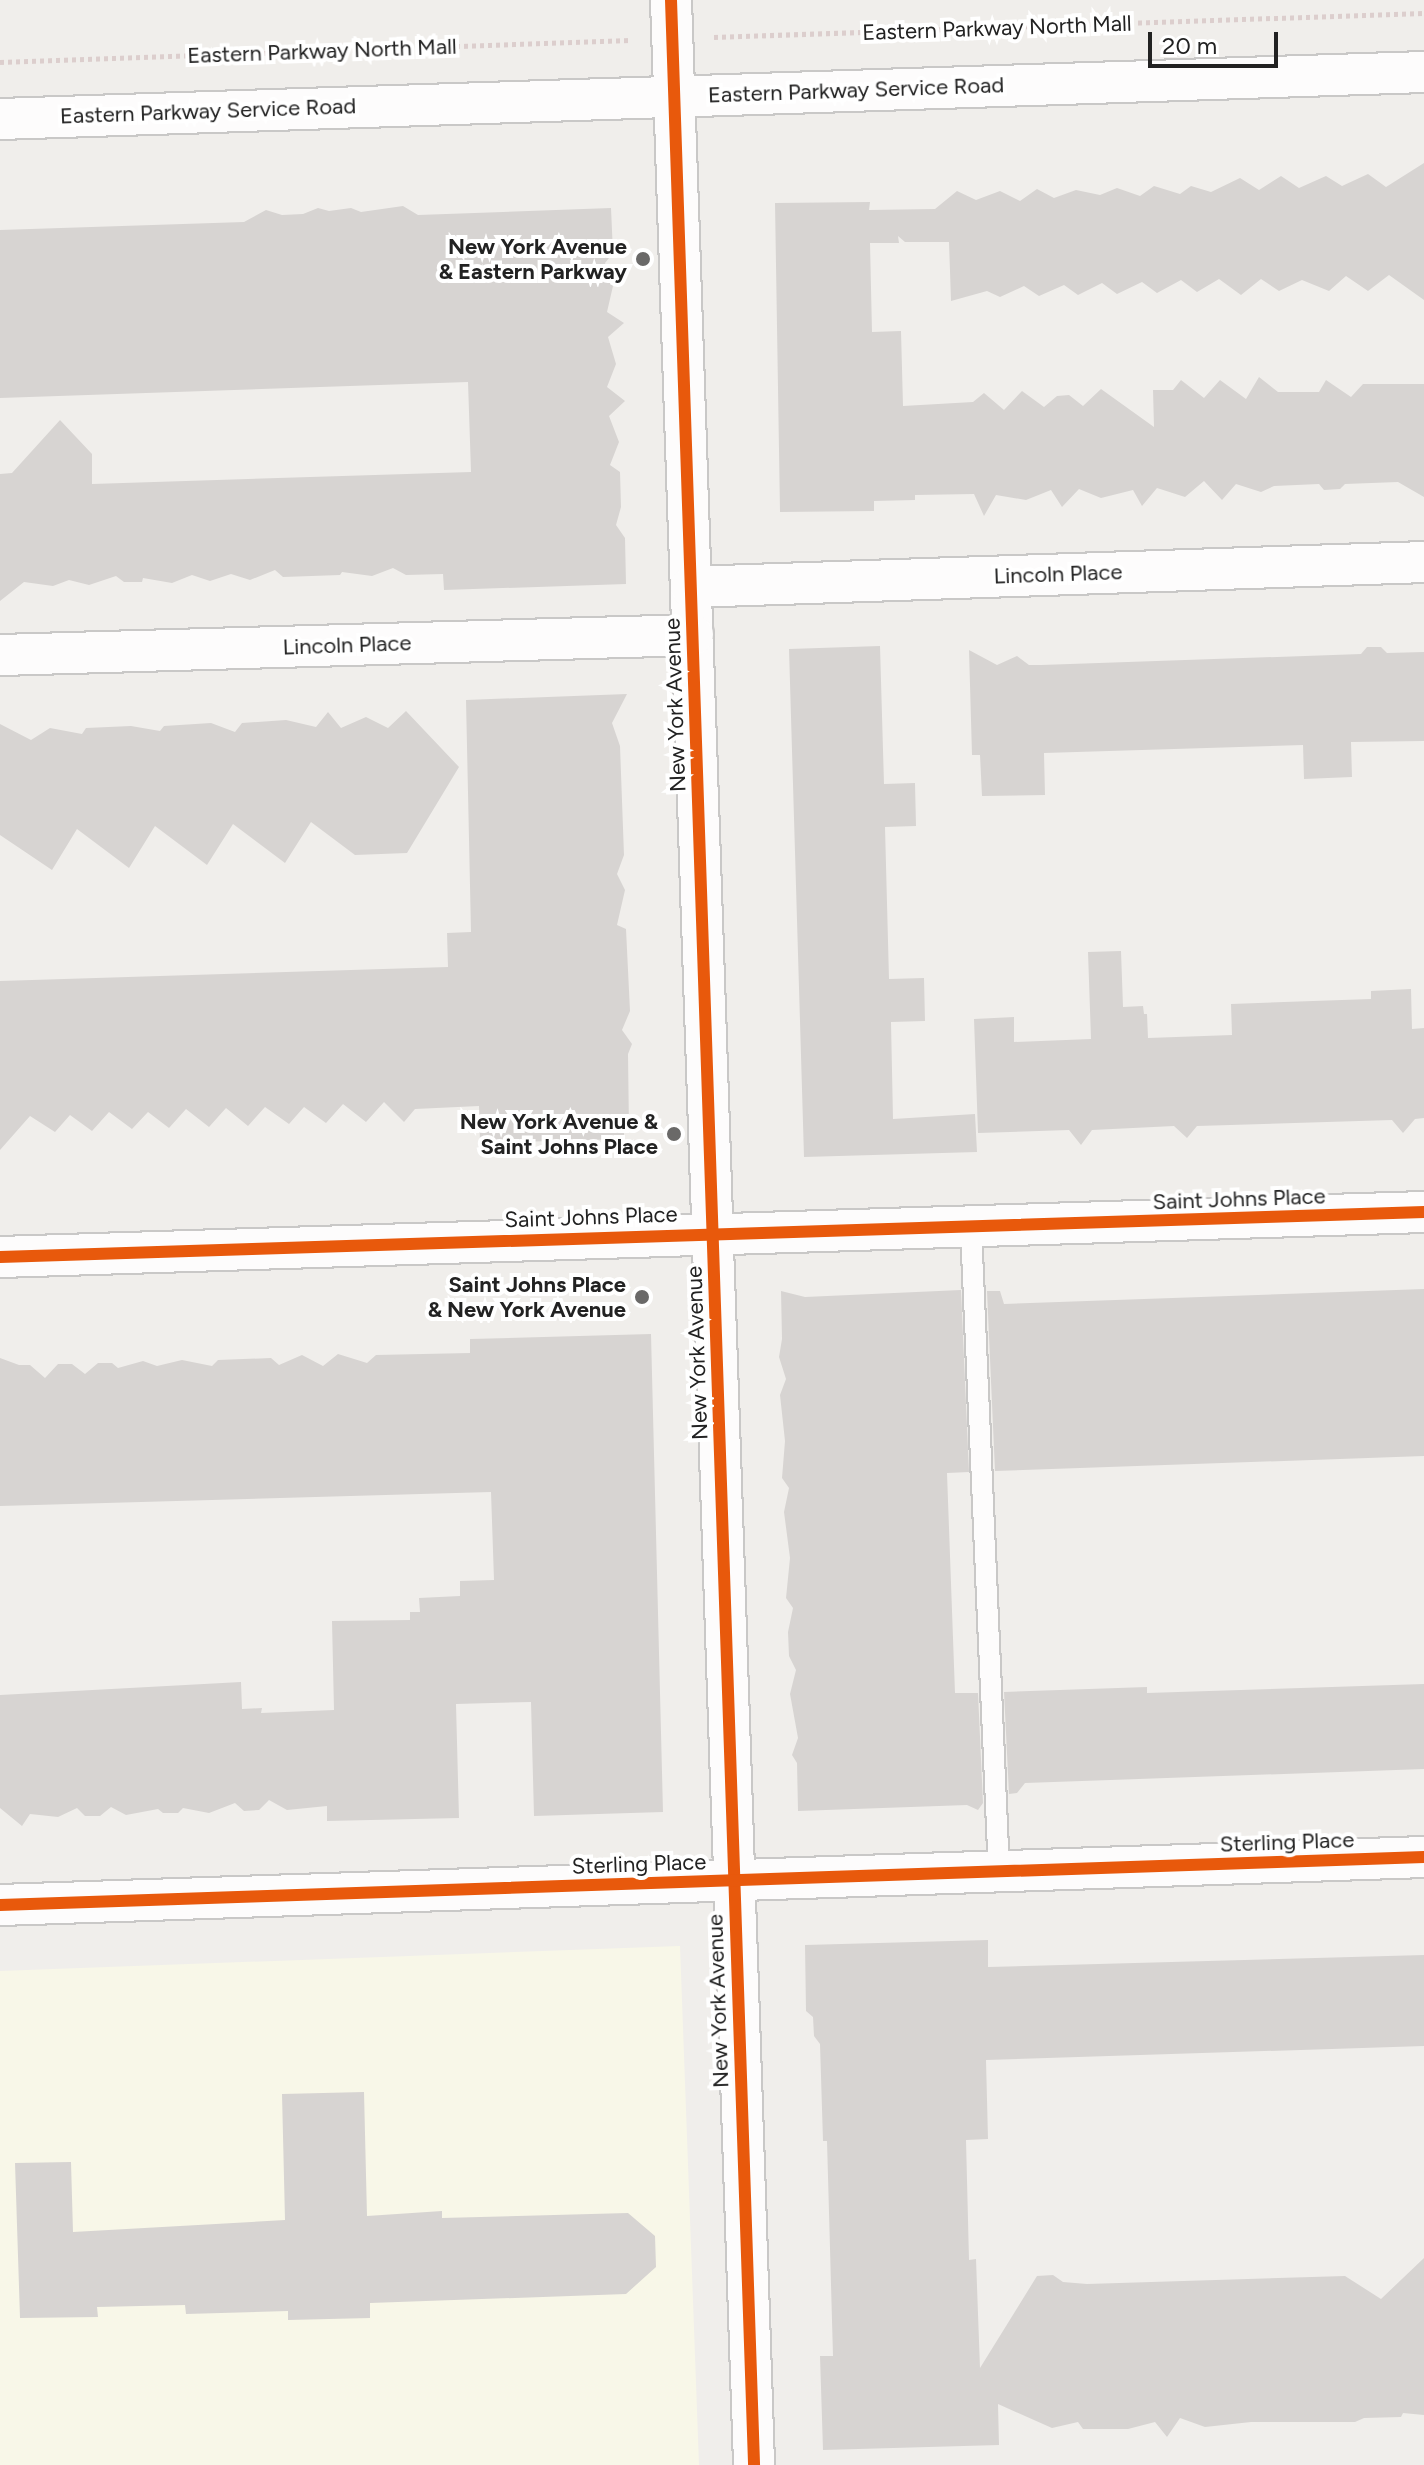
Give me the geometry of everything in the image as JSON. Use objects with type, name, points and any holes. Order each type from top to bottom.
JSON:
[{"type":"street","name":"New York Avenue","points":[[671,0],[754,2465]]},
{"type":"street","name":"Eastern Parkway Service Road","points":[[0,119],[1424,72]]},
{"type":"street","name":"Lincoln Place","points":[[691,587],[1424,562]]},
{"type":"street","name":"Lincoln Place","points":[[0,655],[693,635]]},
{"type":"street","name":"Saint Johns Place","points":[[0,1257],[713,1233],[971,1229],[1424,1212]]},
{"type":"street","name":"Sterling Place","points":[[0,1905],[1424,1857]]},
{"type":"lane","points":[[971,1229],[999,1872]]},
{"type":"shaded area","points":[[680,1946],[699,2465],[0,2465],[0,1971]]},
{"type":"building","points":[[1424,163],[1424,300],[1389,275],[1368,291],[1346,276],[1329,291],[1302,280],[1279,291],[1261,279],[1241,295],[1219,279],[1197,292],[1181,280],[1157,293],[1142,282],[1117,294],[1102,283],[1078,295],[1064,285],[1039,296],[1024,286],[1000,297],[987,291],[951,301],[949,242],[905,242],[898,236],[899,243],[870,243],[872,332],[901,331],[903,406],[973,402],[984,393],[1004,410],[1022,391],[1044,407],[1057,396],[1069,395],[1083,406],[1101,389],[1154,427],[1153,390],[1173,390],[1181,380],[1204,398],[1220,380],[1246,399],[1259,377],[1278,392],[1319,392],[1326,380],[1351,397],[1363,384],[1424,384],[1424,497],[1398,482],[1345,484],[1340,489],[1324,490],[1319,484],[1274,486],[1261,492],[1236,484],[1222,500],[1204,481],[1185,497],[1157,488],[1142,506],[1133,490],[1101,498],[1079,489],[1062,507],[1051,490],[1026,500],[996,495],[984,516],[974,494],[915,495],[915,500],[874,501],[874,511],[780,512],[775,203],[870,202],[869,210],[935,209],[957,191],[976,200],[1000,191],[1020,201],[1037,189],[1054,198],[1076,190],[1100,195],[1117,188],[1140,196],[1154,186],[1180,194],[1191,186],[1211,192],[1240,178],[1259,190],[1281,176],[1299,188],[1326,176],[1342,186],[1368,174],[1386,187]]},
{"type":"building","points":[[403,206],[418,215],[611,208],[613,253],[605,263],[613,286],[607,312],[624,323],[608,337],[616,364],[607,387],[625,401],[609,416],[619,442],[610,465],[620,472],[621,507],[616,525],[625,538],[626,584],[444,590],[443,574],[406,575],[393,568],[372,576],[342,572],[340,575],[283,577],[275,570],[250,580],[231,574],[210,581],[192,575],[172,583],[143,578],[142,582],[124,582],[116,576],[89,585],[69,580],[53,586],[24,582],[0,601],[0,474],[12,473],[60,420],[92,454],[92,484],[471,472],[468,382],[0,398],[0,230],[244,222],[266,210],[282,215],[303,214],[318,208],[329,211],[351,208],[361,212]]},
{"type":"building","points":[[880,646],[884,784],[915,783],[916,826],[885,827],[889,979],[924,978],[925,1021],[891,1022],[893,1119],[975,1114],[977,1152],[804,1157],[789,649]]},
{"type":"building","points":[[1367,647],[1381,647],[1387,653],[1424,652],[1424,741],[1351,742],[1352,777],[1304,779],[1303,745],[1044,753],[1045,795],[982,796],[980,755],[972,755],[969,650],[997,665],[1017,656],[1029,665],[1041,665],[1361,654]]},
{"type":"building","points":[[627,694],[612,723],[620,746],[624,855],[617,874],[625,890],[617,925],[626,929],[630,1011],[622,1030],[632,1044],[628,1054],[629,1130],[624,1132],[624,1139],[480,1143],[479,1106],[415,1109],[404,1122],[384,1102],[366,1122],[343,1104],[326,1123],[304,1107],[289,1124],[265,1107],[248,1126],[226,1108],[209,1127],[186,1109],[169,1128],[148,1112],[132,1129],[109,1112],[92,1131],[70,1115],[55,1132],[30,1116],[0,1150],[0,981],[448,967],[447,933],[471,932],[466,700]]},
{"type":"building","points":[[406,711],[459,767],[407,853],[355,855],[311,822],[285,863],[233,824],[207,865],[155,826],[129,868],[77,829],[52,870],[0,835],[0,724],[31,740],[50,728],[82,734],[86,728],[131,726],[160,731],[164,726],[211,723],[235,732],[242,723],[286,720],[316,727],[328,712],[341,728],[366,717],[388,728]]},
{"type":"building","points":[[1121,951],[1123,1007],[1143,1006],[1144,1014],[1147,1014],[1148,1038],[1232,1035],[1231,1004],[1371,999],[1371,991],[1411,989],[1412,1029],[1424,1028],[1424,1118],[1415,1119],[1403,1133],[1392,1120],[1197,1126],[1187,1138],[1174,1126],[1092,1130],[1081,1145],[1069,1130],[978,1133],[974,1019],[1014,1017],[1014,1042],[1091,1039],[1088,952]]},
{"type":"building","points":[[1424,1289],[1424,1456],[995,1471],[987,1291],[1000,1291],[1004,1304]]},
{"type":"building","points":[[961,1290],[969,1472],[947,1473],[955,1693],[978,1693],[983,1803],[978,1810],[967,1805],[798,1811],[797,1763],[792,1755],[798,1738],[790,1694],[796,1670],[789,1656],[788,1632],[793,1608],[786,1598],[790,1558],[784,1512],[789,1488],[782,1478],[785,1441],[780,1395],[786,1379],[779,1357],[782,1339],[781,1291],[805,1297]]},
{"type":"building","points":[[651,1334],[663,1812],[534,1816],[531,1702],[456,1704],[459,1818],[327,1821],[327,1806],[287,1810],[269,1800],[259,1810],[244,1811],[235,1803],[209,1813],[183,1808],[178,1813],[163,1813],[158,1809],[126,1815],[111,1807],[100,1816],[85,1816],[77,1808],[58,1817],[30,1814],[22,1826],[0,1808],[0,1695],[241,1682],[242,1709],[262,1708],[261,1713],[334,1710],[332,1621],[410,1620],[410,1612],[420,1612],[419,1598],[460,1596],[460,1581],[494,1580],[491,1492],[0,1506],[0,1358],[19,1365],[30,1365],[45,1378],[58,1364],[72,1364],[85,1374],[98,1363],[112,1363],[118,1368],[143,1361],[157,1366],[182,1360],[212,1366],[218,1360],[271,1358],[279,1365],[302,1355],[323,1366],[338,1354],[367,1363],[376,1355],[470,1353],[470,1339]]},
{"type":"building","points":[[1424,1684],[1424,1769],[1025,1783],[1017,1793],[1009,1794],[1004,1692],[1147,1687],[1147,1693]]},
{"type":"building","points":[[988,1940],[988,1967],[1424,1955],[1424,2046],[986,2060],[988,2139],[966,2140],[969,2260],[976,2259],[980,2368],[1037,2276],[1053,2275],[1063,2282],[1087,2284],[1345,2276],[1381,2299],[1424,2258],[1424,2415],[1403,2413],[1401,2417],[1364,2418],[1355,2422],[1251,2422],[1205,2427],[1180,2418],[1167,2437],[1155,2422],[1128,2429],[1083,2429],[1078,2422],[1052,2428],[998,2404],[999,2445],[823,2450],[820,2356],[833,2356],[827,2141],[823,2141],[820,2044],[814,2036],[813,2017],[806,2011],[805,1945]]},
{"type":"building","points":[[364,2092],[367,2216],[442,2211],[442,2218],[628,2213],[655,2236],[656,2267],[626,2294],[370,2303],[370,2318],[288,2320],[288,2311],[186,2314],[185,2305],[97,2307],[98,2317],[20,2318],[15,2163],[71,2162],[73,2232],[285,2220],[282,2094]]},
{"type":"cycle path","points":[[671,0],[754,2465]]},
{"type":"cycle path","points":[[0,1257],[1424,1212]]},
{"type":"cycle path","points":[[0,1905],[1424,1857]]},
{"type":"place","name":"New York Avenue & Eastern Parkway","points":[[643,259]]},
{"type":"place","name":"New York Avenue & Saint Johns Place","points":[[674,1134]]},
{"type":"place","name":"Saint Johns Place & New York Avenue","points":[[642,1297]]}]
